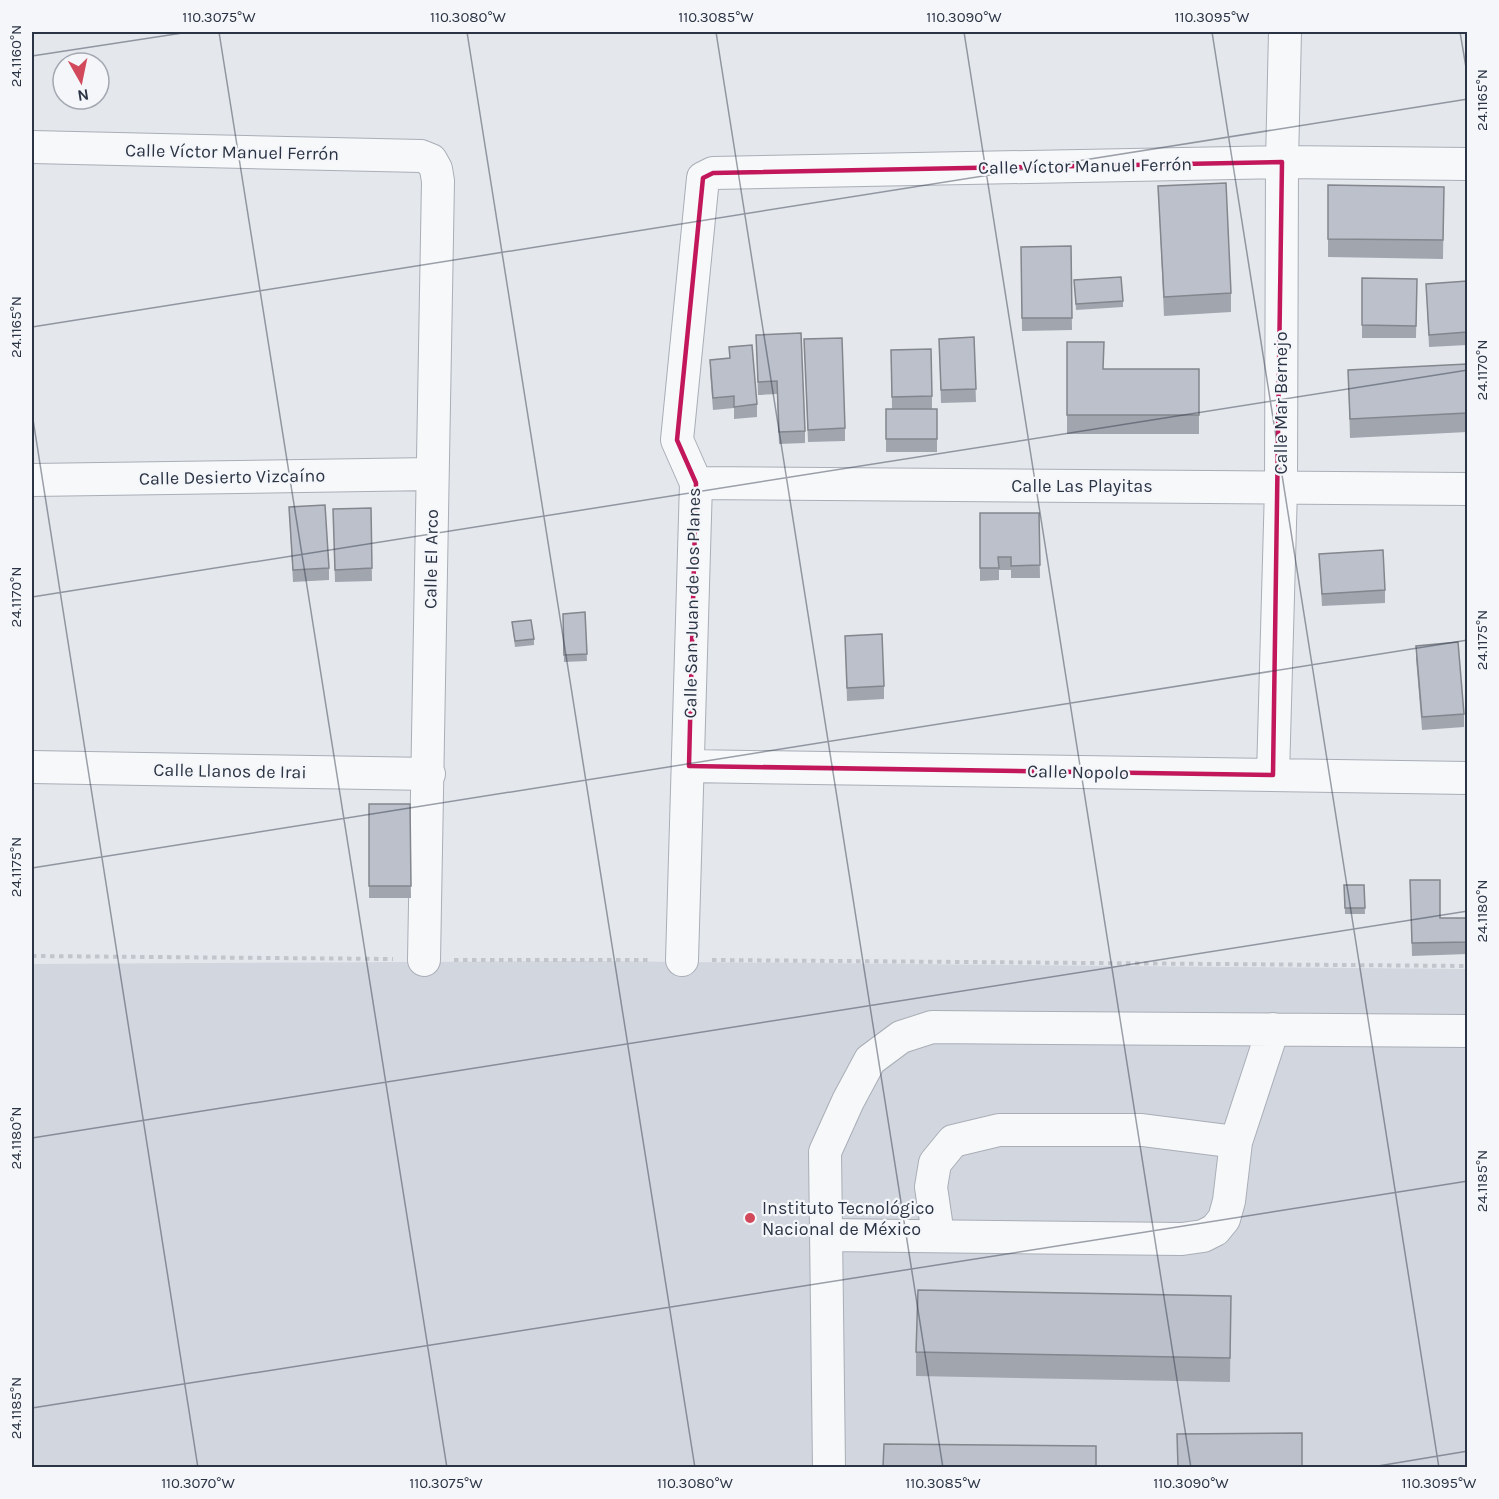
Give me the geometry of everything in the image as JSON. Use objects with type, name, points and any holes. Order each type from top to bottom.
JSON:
[{"type":"street","name":"Calle Mar Bernejo","points":[[1273,775],[1281,488],[1282,162],[1285,32]]},
{"type":"street","name":"Calle Víctor Manuel Ferrón","points":[[32,147],[421,156],[431,160]]},
{"type":"street","name":"Calle El Arco","points":[[424,960],[438,181],[436,169],[431,160]]},
{"type":"street","name":"Calle Víctor Manuel Ferrón","points":[[703,178],[713,173],[1282,162],[1467,164]]},
{"type":"street","name":"Calle San Juan de los Planes","points":[[682,960],[696,483],[677,440],[703,178]]},
{"type":"street","name":"Calle Desierto Vizcaíno","points":[[32,480],[432,474]]},
{"type":"street","name":"Calle Las Playitas","points":[[696,483],[1467,489]]},
{"type":"street","name":"Calle Nopolo","points":[[689,766],[1467,778]]},
{"type":"street","name":"Calle Llanos de Irai","points":[[32,767],[429,774]]},
{"type":"street","points":[[829,1467],[825,1152],[870,1060],[901,1037],[932,1027],[1467,1031]]},
{"type":"street","points":[[826,1235],[1182,1239],[1203,1236],[1215,1230],[1224,1219],[1229,1201],[1236,1142],[1273,1029]]},
{"type":"street","points":[[938,1235],[931,1187],[935,1162],[953,1141],[999,1130],[1142,1130],[1236,1142]]},
{"type":"path","points":[[32,956],[1467,966]]},
{"type":"highlighted area","points":[[1282,162],[1273,775],[689,766],[696,483],[677,440],[703,178],[713,173]]},
{"type":"shaded area","name":"Instituto Tecnológico Nacional de México","points":[[583,961],[1467,969],[1467,1467],[32,1467],[32,964]]},
{"type":"building","points":[[1226,183],[1231,293],[1164,297],[1158,186]]},
{"type":"building","points":[[1328,185],[1444,187],[1443,240],[1328,239]]},
{"type":"building","points":[[1071,246],[1072,318],[1022,318],[1021,247]]},
{"type":"building","points":[[1121,277],[1123,301],[1076,304],[1074,280]]},
{"type":"building","points":[[1362,278],[1417,279],[1416,326],[1362,325]]},
{"type":"building","points":[[1467,281],[1467,332],[1429,335],[1426,284]]},
{"type":"building","points":[[801,333],[805,431],[779,432],[777,381],[758,382],[756,335]]},
{"type":"building","points":[[974,337],[976,389],[941,390],[939,339]]},
{"type":"building","points":[[842,338],[845,428],[808,430],[804,339]]},
{"type":"building","points":[[1067,342],[1104,342],[1103,369],[1199,369],[1199,415],[1067,415]]},
{"type":"building","points":[[752,345],[757,404],[734,407],[734,396],[713,398],[710,360],[730,358],[729,347]]},
{"type":"building","points":[[931,349],[932,396],[892,397],[891,350]]},
{"type":"building","points":[[1467,364],[1467,413],[1350,419],[1348,370]]},
{"type":"building","points":[[886,409],[937,409],[937,439],[886,439]]},
{"type":"building","points":[[325,505],[329,568],[293,570],[289,507]]},
{"type":"building","points":[[371,508],[372,568],[335,570],[333,509]]},
{"type":"building","points":[[980,513],[1039,513],[1040,565],[1011,566],[1011,557],[998,557],[999,568],[980,568]]},
{"type":"building","points":[[1383,550],[1385,590],[1322,594],[1319,554]]},
{"type":"building","points":[[585,612],[587,654],[564,655],[563,614]]},
{"type":"building","points":[[531,620],[534,639],[515,641],[512,622]]},
{"type":"building","points":[[882,634],[884,686],[847,688],[845,636]]},
{"type":"building","points":[[1458,642],[1464,714],[1422,717],[1416,646]]},
{"type":"building","points":[[369,804],[410,804],[411,886],[369,886]]},
{"type":"building","points":[[1410,880],[1440,880],[1440,918],[1467,918],[1467,942],[1412,943]]},
{"type":"building","points":[[1344,885],[1364,885],[1365,908],[1345,908]]},
{"type":"building","points":[[918,1290],[1231,1296],[1230,1358],[916,1352]]},
{"type":"building","points":[[1302,1433],[1302,1467],[1178,1467],[1177,1434]]},
{"type":"building","points":[[884,1444],[1096,1446],[1096,1467],[883,1467]]},
{"type":"place","name":"Instituto Tecnológico Nacional de México","points":[[750,1218]]}]
